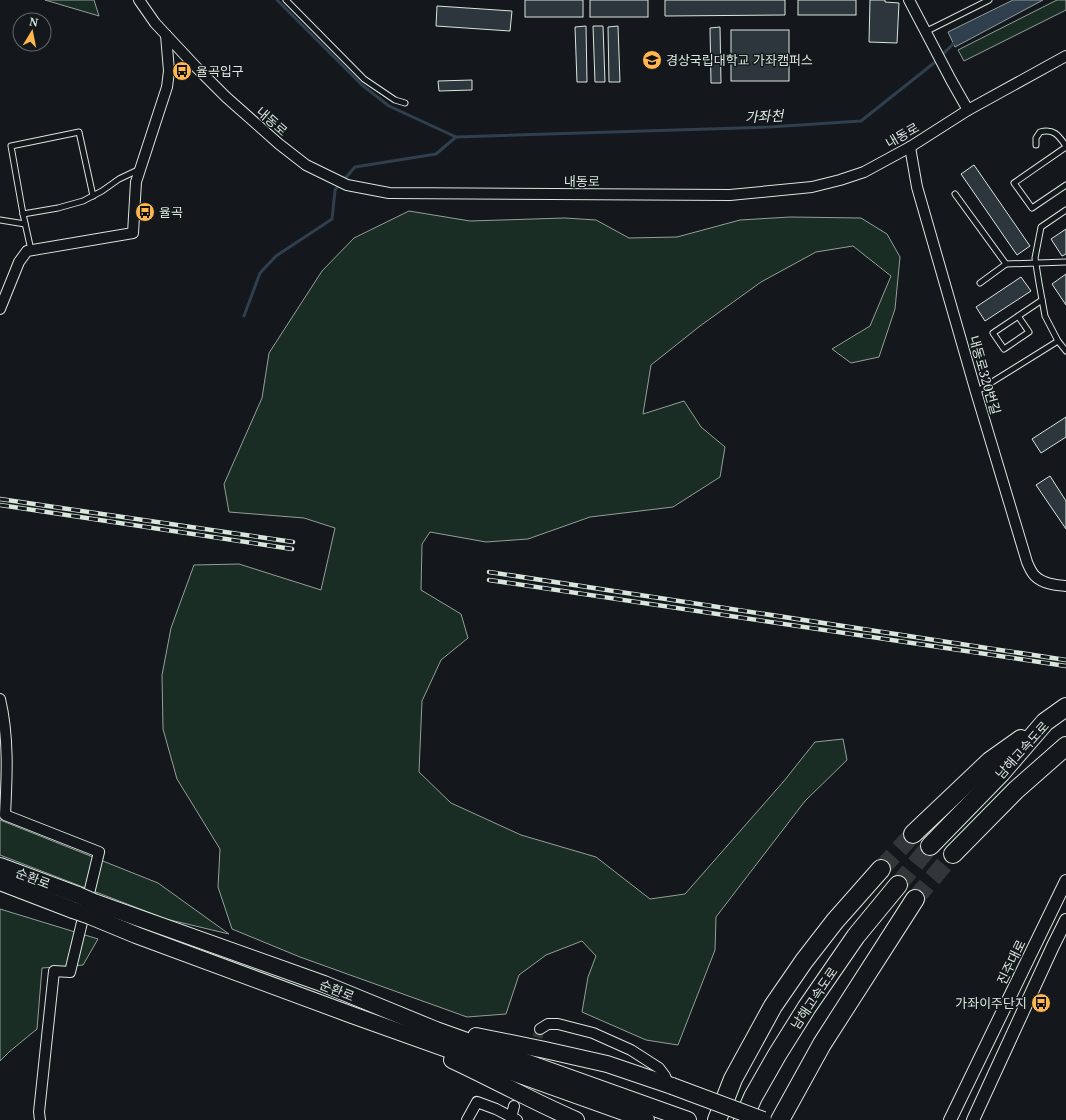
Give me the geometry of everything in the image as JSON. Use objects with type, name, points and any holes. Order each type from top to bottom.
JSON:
[{"type":"highway","name":"남해고속도로","points":[[930,846],[1001,773],[1045,722],[1066,707]]},
{"type":"highway","points":[[913,834],[990,762],[1045,722]]},
{"type":"highway","name":"남해고속도로","points":[[953,854],[1016,790],[1066,746]]},
{"type":"highway","name":"순환로","points":[[0,866],[92,909],[324,984],[436,1030],[681,1118]]},
{"type":"highway","points":[[717,1120],[733,1079],[773,1006],[804,961],[835,921],[880,869]]},
{"type":"highway","name":"순환로","points":[[0,882],[76,902]]},
{"type":"highway","name":"남해고속도로","points":[[743,1120],[753,1097],[807,1007],[856,936],[898,884]]},
{"type":"highway","points":[[780,1120],[822,1044],[915,899]]},
{"type":"highway","name":"순환로","points":[[92,909],[136,935],[352,1015],[646,1120]]},
{"type":"highway","points":[[358,998],[479,1037],[607,1064],[670,1085],[763,1120]]},
{"type":"highway","points":[[352,1015],[467,1067],[576,1120]]},
{"type":"street","name":"내동로","points":[[139,0],[155,24],[226,97],[279,144],[306,165],[347,185],[389,193],[730,195],[812,187],[864,172],[910,147],[968,110],[1066,56]]},
{"type":"street","points":[[908,0],[968,110]]},
{"type":"street","points":[[0,309],[19,262],[27,251],[133,233],[136,182],[167,87],[169,71],[166,35]]},
{"type":"street","name":"내동로320번길","points":[[910,147],[917,187],[1027,562],[1035,576],[1045,582],[1066,586]]},
{"type":"street","points":[[0,699],[4,715],[8,768],[5,814],[99,852],[70,972],[54,971],[39,1112],[40,1120]]},
{"type":"street","name":"진주대로","points":[[950,1120],[1066,881]]},
{"type":"street","points":[[973,1120],[1066,920]]},
{"type":"street","points":[[540,1030],[548,1024],[558,1024],[593,1033],[631,1050],[659,1068],[670,1085]]},
{"type":"street","points":[[467,1120],[477,1102],[496,1109],[514,1119],[514,1106]]},
{"type":"lane","points":[[286,0],[364,79],[395,100],[405,103]]},
{"type":"lane","points":[[926,34],[988,0]]},
{"type":"lane","points":[[1036,145],[1036,138],[1040,132],[1046,130],[1058,135],[1066,147],[1014,183],[1032,208],[1066,185]]},
{"type":"lane","points":[[31,250],[10,146],[79,132],[93,196]]},
{"type":"lane","points":[[23,214],[58,208],[83,201],[140,168]]},
{"type":"lane","points":[[955,194],[1006,264]]},
{"type":"lane","points":[[1066,210],[1041,227],[1035,258],[1045,316],[1058,341],[1066,351]]},
{"type":"lane","points":[[0,220],[25,224]]},
{"type":"lane","points":[[980,283],[1006,264],[1066,262]]},
{"type":"lane","points":[[1018,316],[1029,332],[1004,349],[993,333],[1018,316],[1042,300]]},
{"type":"lane","points":[[976,392],[1058,341]]},
{"type":"green space","points":[[45,0],[94,0],[99,16]]},
{"type":"green space","points":[[1057,0],[1066,0],[1066,10],[964,61],[958,50]]},
{"type":"green space","points":[[409,211],[470,221],[565,218],[596,220],[629,238],[677,237],[740,220],[790,217],[861,218],[887,234],[900,257],[895,309],[879,357],[851,363],[832,349],[870,326],[891,276],[853,246],[816,252],[761,282],[700,326],[651,365],[643,414],[684,401],[701,427],[725,447],[720,477],[673,507],[590,517],[528,539],[486,542],[430,532],[422,544],[421,590],[461,614],[468,638],[441,660],[422,701],[419,772],[451,803],[521,835],[596,857],[650,899],[685,894],[784,781],[815,742],[843,739],[847,760],[805,801],[716,917],[715,950],[678,1045],[646,1040],[582,1012],[588,977],[596,956],[582,941],[546,955],[519,975],[506,1014],[467,1017],[300,957],[232,929],[218,887],[220,849],[177,779],[163,729],[162,675],[171,628],[194,565],[239,564],[321,590],[335,528],[304,518],[229,512],[224,484],[262,398],[269,353],[322,271],[354,238]]},
{"type":"green space","points":[[0,820],[158,883],[229,934],[166,919],[0,855]]},
{"type":"green space","points":[[0,909],[98,939],[83,965],[42,968],[37,1029],[0,1061]]},
{"type":"water","points":[[1013,0],[1043,0],[955,47],[948,32]]},
{"type":"building","points":[[525,0],[583,0],[583,17],[525,17]]},
{"type":"building","points":[[590,0],[648,0],[648,17],[590,17]]},
{"type":"building","points":[[665,0],[785,0],[785,15],[665,16]]},
{"type":"building","points":[[798,0],[856,0],[856,15],[798,15]]},
{"type":"building","points":[[870,0],[885,0],[885,2],[899,3],[897,43],[869,42]]},
{"type":"building","points":[[437,6],[512,11],[510,31],[436,26]]},
{"type":"building","points":[[586,26],[587,82],[577,82],[575,27]]},
{"type":"building","points":[[593,26],[603,26],[605,82],[595,82]]},
{"type":"building","points":[[618,26],[620,82],[609,82],[608,27]]},
{"type":"building","points":[[720,27],[721,83],[711,83],[710,28]]},
{"type":"building","points":[[731,30],[789,30],[789,81],[731,81]]},
{"type":"building","points":[[472,80],[472,90],[439,91],[438,81]]},
{"type":"building","points":[[974,165],[1030,246],[1017,255],[961,174]]},
{"type":"building","points":[[1066,229],[1066,254],[1062,256],[1051,239]]},
{"type":"building","points":[[1066,274],[1066,305],[1052,284]]},
{"type":"building","points":[[1021,277],[1031,291],[985,321],[976,307]]},
{"type":"building","points":[[1066,417],[1066,437],[1041,453],[1032,439]]},
{"type":"building","points":[[1050,476],[1066,501],[1066,529],[1036,485]]},
{"type":"waterway","name":"가좌천","points":[[277,0],[362,85],[389,106],[456,137],[769,127],[861,121],[934,63],[955,42]]},
{"type":"waterway","points":[[244,316],[260,273],[276,256],[332,219],[335,190],[355,167],[436,154],[456,137]]},
{"type":"tunnel","points":[[881,869],[913,834]]},
{"type":"tunnel","points":[[898,885],[930,846]]},
{"type":"tunnel","points":[[915,899],[953,854]]},
{"type":"tunnel","points":[[533,1052],[540,1029]]},
{"type":"railway","points":[[0,499],[293,542]]},
{"type":"railway","points":[[0,505],[292,549]]},
{"type":"railway","points":[[489,572],[1066,660]]},
{"type":"railway","points":[[489,580],[1066,666]]},
{"type":"place","name":"경상국립대학교 가좌캠퍼스","points":[[652,60]]},
{"type":"place","name":"율곡입구","points":[[182,71]]},
{"type":"place","name":"율곡","points":[[145,212]]},
{"type":"place","name":"가좌이주단지","points":[[1041,1003]]}]
